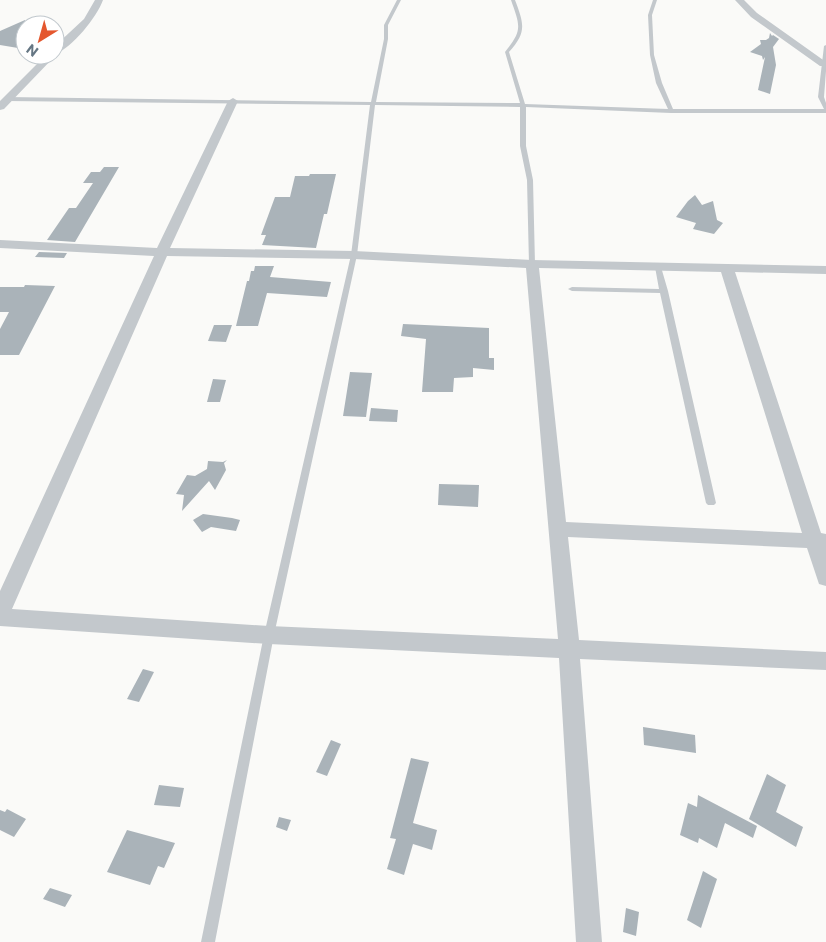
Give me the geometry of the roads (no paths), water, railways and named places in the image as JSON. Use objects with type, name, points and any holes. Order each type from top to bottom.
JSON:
[{"type":"street","points":[[65,42],[98,7],[100,0]]},
{"type":"street","points":[[739,0],[754,15],[823,64]]},
{"type":"street","points":[[3,103],[41,65]]},
{"type":"street","points":[[233,101],[162,252],[0,615],[269,635],[826,661]]},
{"type":"street","points":[[0,244],[162,252],[354,255],[532,264],[826,270]]},
{"type":"street","points":[[532,264],[569,649],[589,942]]},
{"type":"street","points":[[727,269],[820,541],[826,578]]},
{"type":"street","points":[[556,529],[820,541]]},
{"type":"lane","points":[[208,942],[269,635],[354,255],[373,103],[386,39],[386,25],[399,0]]},
{"type":"lane","points":[[514,0],[522,23],[522,31],[517,41],[507,52],[523,105],[523,146],[530,180],[532,264]]},
{"type":"lane","points":[[656,0],[650,15],[652,56],[659,83],[671,111]]},
{"type":"lane","points":[[3,103],[233,101],[523,105],[671,111],[826,110],[823,98],[823,64],[826,46]]},
{"type":"lane","points":[[658,267],[711,504]]},
{"type":"lane","points":[[572,289],[664,291]]}]
